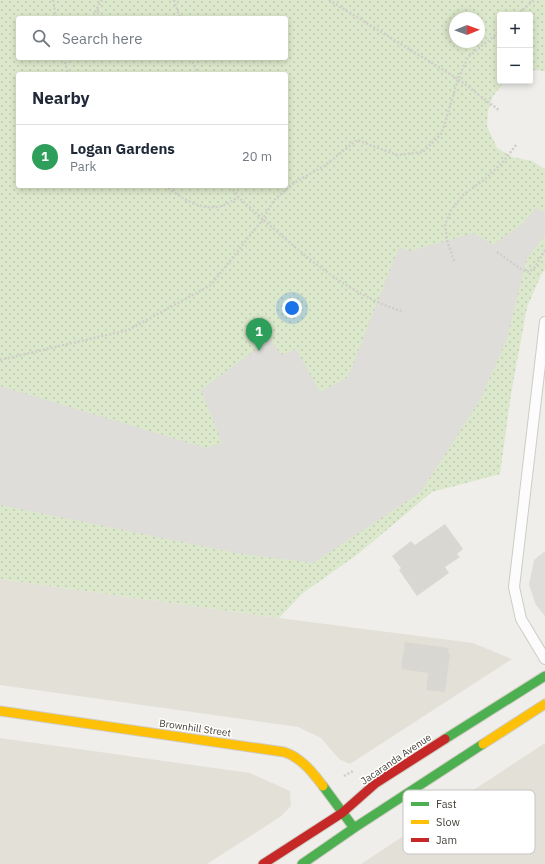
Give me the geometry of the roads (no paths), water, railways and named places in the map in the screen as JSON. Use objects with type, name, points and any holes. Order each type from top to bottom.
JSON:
[{"type":"street","name":"Jacaranda Avenue","points":[[263,864],[342,812],[376,783],[545,676]]},
{"type":"street","points":[[413,790],[545,704]]},
{"type":"street","name":"Brownhill Street","points":[[0,711],[289,754],[303,763],[314,774],[354,828]]},
{"type":"street","points":[[302,864],[403,796]]},
{"type":"lane","points":[[545,322],[514,587],[521,619],[545,659]]},
{"type":"place","name":"Logan Gardens","points":[[259,351]]}]
